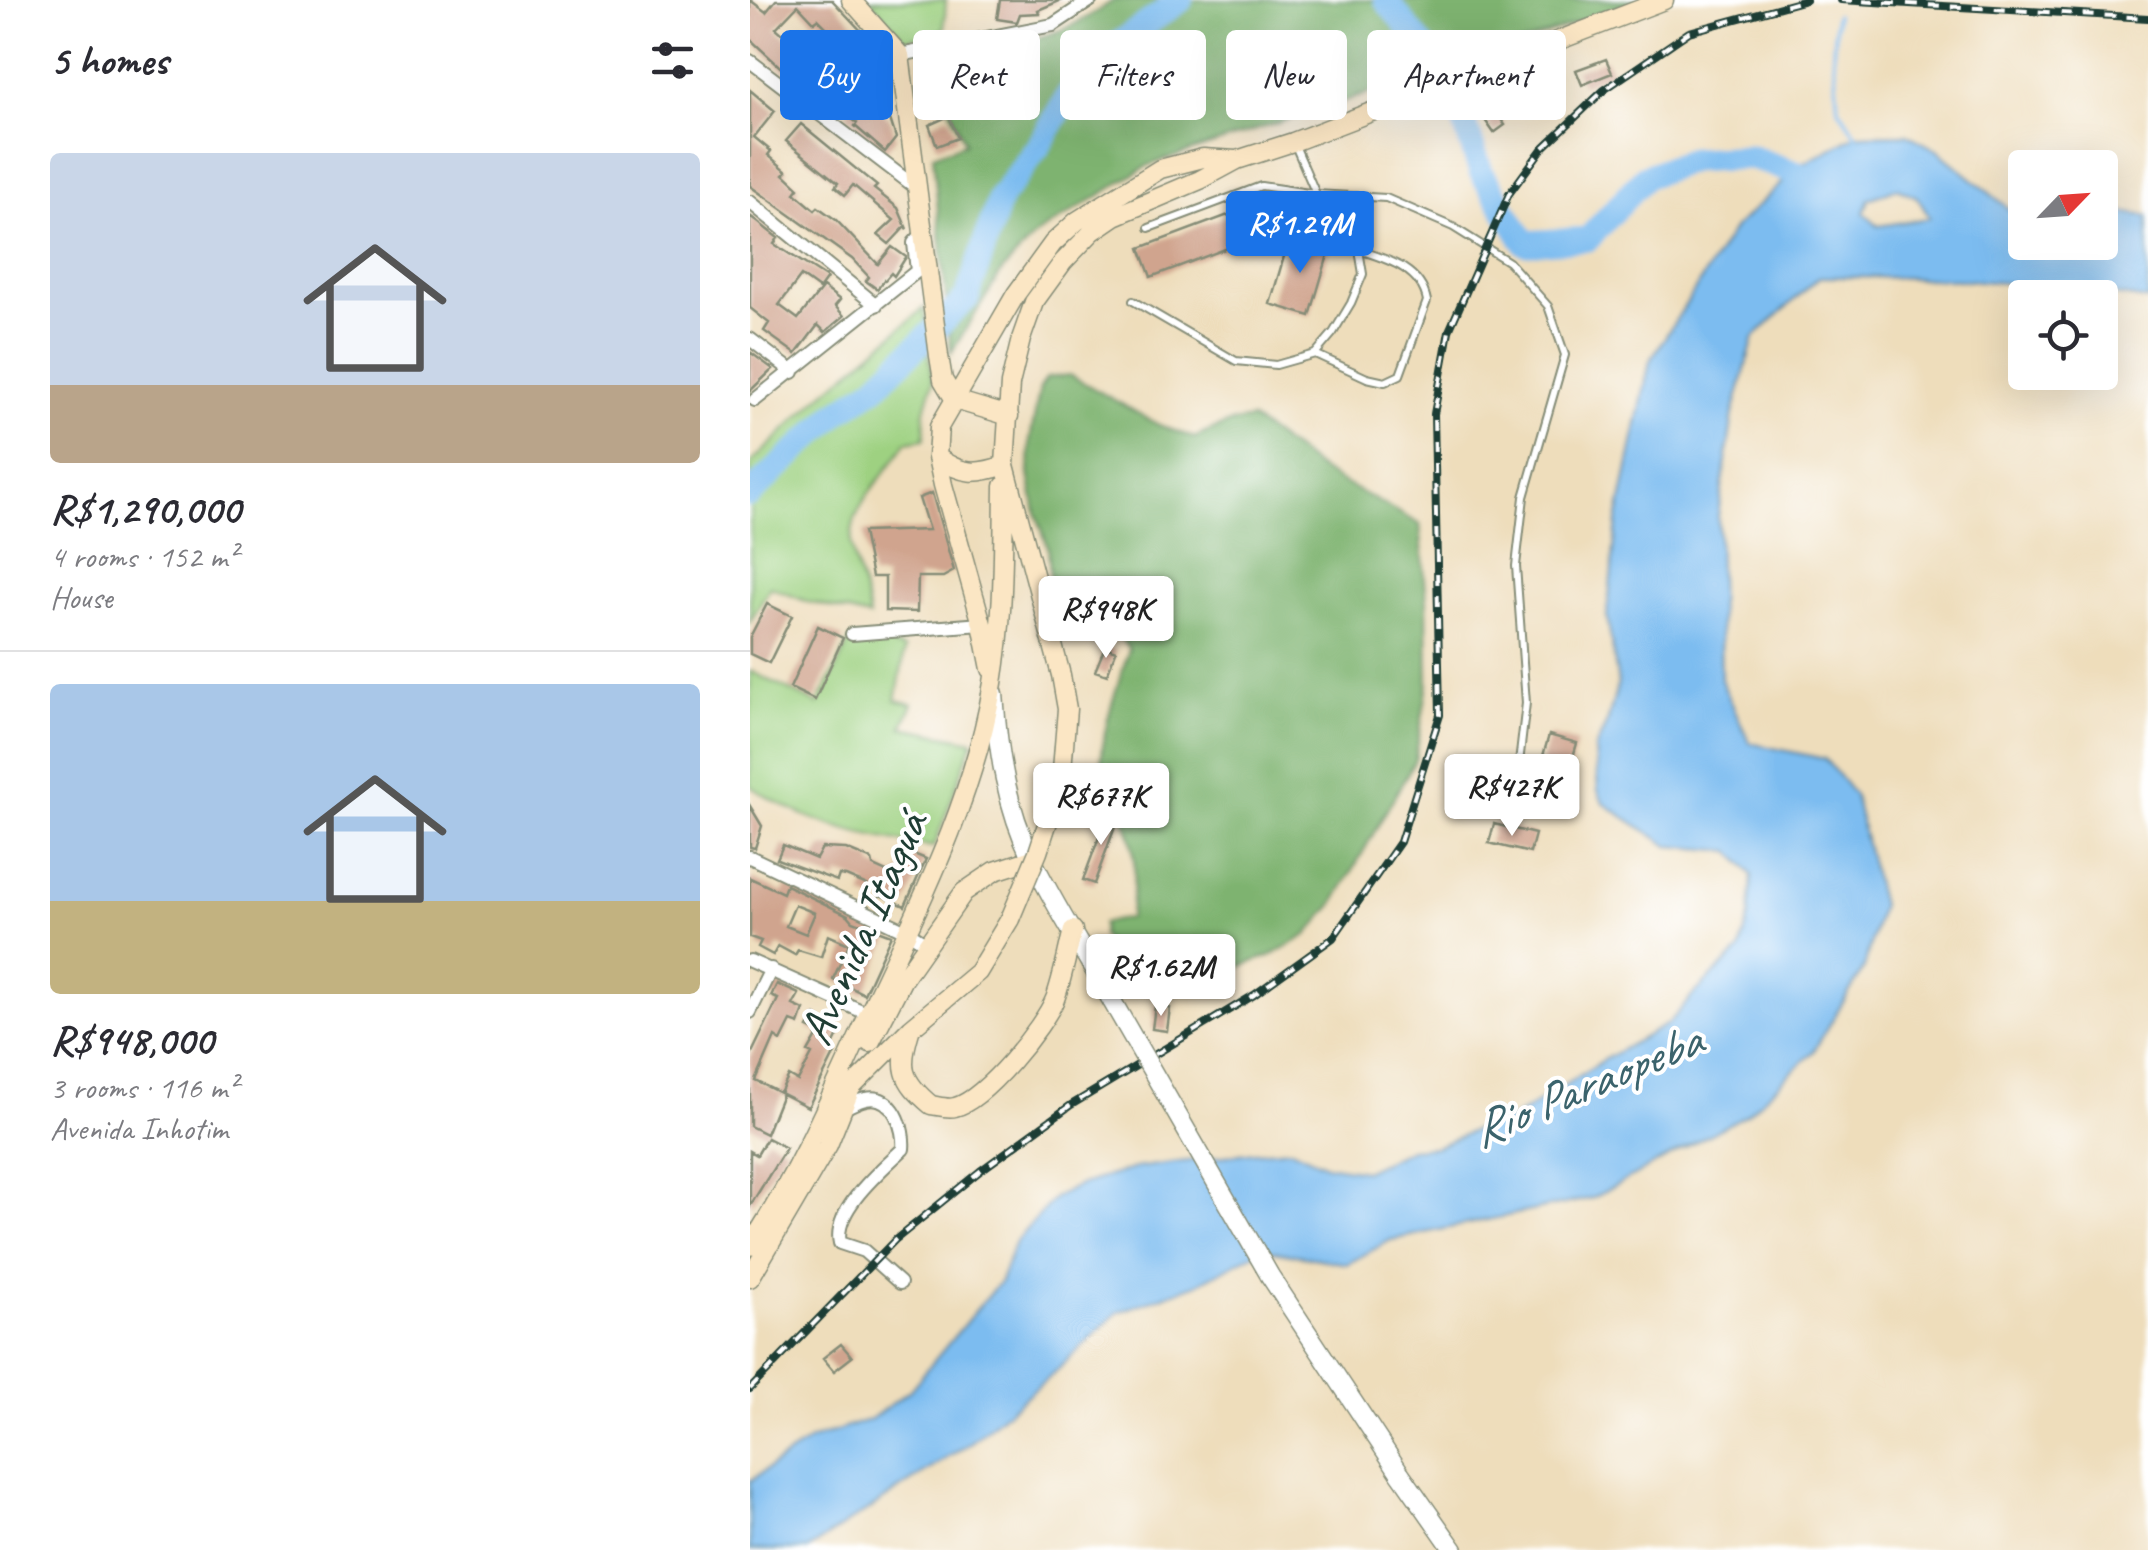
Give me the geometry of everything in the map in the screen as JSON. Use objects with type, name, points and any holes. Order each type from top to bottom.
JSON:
[{"type":"main road","points":[[850,0],[900,55],[942,380],[956,400],[1009,416]]},
{"type":"main road","points":[[852,1088],[911,1028],[978,972],[1010,919],[1038,852],[1060,782],[1067,709],[1061,675],[1004,465],[1010,384],[1020,339],[1034,302],[1062,262],[1116,216],[1237,160],[1664,0]]},
{"type":"main road","points":[[994,684],[938,457],[939,426],[1016,294],[1053,243],[1077,221],[1160,170],[1203,158],[1237,160]]},
{"type":"main road","points":[[938,457],[955,470],[969,474],[1004,465]]},
{"type":"main road","name":"Avenida Itaguá","points":[[750,1246],[875,1017],[967,792],[994,684],[1002,620],[1004,465]]},
{"type":"main road","points":[[750,1278],[828,1145],[875,1017],[964,892],[995,871],[1032,859]]},
{"type":"main road","points":[[933,876],[964,892]]},
{"type":"main road","points":[[911,1028],[902,1060],[908,1081],[931,1105],[955,1107],[963,1103],[986,1086],[1042,1021],[1054,1000],[1073,930]]},
{"type":"street","points":[[900,55],[1052,24],[1091,0]]},
{"type":"street","points":[[750,61],[918,190]]},
{"type":"street","points":[[750,202],[876,305]]},
{"type":"street","points":[[755,400],[917,271],[914,243],[924,232]]},
{"type":"street","points":[[750,338],[793,372]]},
{"type":"street","points":[[852,634],[982,624]]},
{"type":"street","points":[[994,684],[1004,781],[1032,859],[1262,1261],[1454,1550]]},
{"type":"street","points":[[750,857],[927,944]]},
{"type":"street","points":[[750,961],[875,1017]]},
{"type":"street","points":[[750,1012],[770,969]]},
{"type":"street","points":[[844,1108],[870,1097],[882,1101],[892,1109],[904,1132],[903,1149],[869,1182],[839,1223],[838,1234],[840,1243],[864,1251],[900,1283]]},
{"type":"lane","points":[[1133,301],[1236,362],[1276,365],[1315,354],[1351,303],[1363,274],[1359,250],[1316,194],[1293,142]]},
{"type":"lane","points":[[1149,228],[1260,186],[1386,198],[1453,227],[1509,262],[1548,306],[1566,355],[1524,498],[1516,566],[1526,703],[1513,815]]},
{"type":"lane","points":[[1315,354],[1367,378],[1385,382],[1400,375],[1427,301],[1426,292],[1411,272],[1359,250]]},
{"type":"green space","points":[[869,0],[946,0],[944,30],[913,30],[913,38],[905,40]]},
{"type":"green space","points":[[1114,0],[1637,0],[1558,30],[1367,30],[1367,94],[1347,100],[1347,30],[1226,30],[1226,120],[1287,120],[1149,165],[1037,234],[1002,271],[951,353],[933,155],[965,143],[955,120],[1040,120],[1040,37],[1060,30],[1060,120],[1206,120],[1206,30],[1061,30]]},
{"type":"green space","points":[[924,308],[933,382],[924,413],[925,439],[906,442],[868,494],[851,538],[869,617],[808,602],[770,587],[750,622],[750,464],[814,402]]},
{"type":"green space","points":[[1070,375],[1159,425],[1194,438],[1229,423],[1251,419],[1327,474],[1420,524],[1427,602],[1428,684],[1415,760],[1333,905],[1307,935],[1272,955],[1236,968],[1163,955],[1126,966],[1102,936],[1102,923],[1129,918],[1133,890],[1131,838],[1103,783],[1102,763],[1109,713],[1129,649],[1111,631],[1072,620],[1050,576],[1048,547],[1036,513],[1029,474],[1030,440],[1040,388],[1047,378]]},
{"type":"green space","points":[[850,640],[878,640],[905,649],[896,700],[913,704],[902,727],[973,741],[934,847],[885,839],[816,820],[750,786],[750,671],[818,704]]},
{"type":"water","name":"Rio Paraopeba","points":[[1907,134],[1937,150],[2008,208],[2008,260],[2118,260],[2118,212],[2148,216],[2148,300],[2118,296],[2118,280],[2008,280],[2008,283],[1819,277],[1754,337],[1733,414],[1718,515],[1721,680],[1750,743],[1825,759],[1854,795],[1881,905],[1864,968],[1813,1052],[1747,1114],[1593,1198],[1391,1240],[1347,1264],[1262,1249],[1197,1284],[1118,1312],[1056,1371],[970,1443],[807,1550],[750,1550],[750,1481],[810,1440],[871,1419],[910,1390],[1000,1281],[1015,1242],[1055,1197],[1082,1184],[1135,1168],[1255,1152],[1291,1149],[1326,1165],[1364,1171],[1410,1149],[1435,1147],[1512,1119],[1669,1023],[1740,950],[1749,917],[1752,875],[1731,851],[1669,846],[1603,803],[1598,791],[1595,749],[1618,683],[1607,616],[1617,521],[1650,361],[1734,228],[1801,165],[1856,135]],"holes":[[[1897,188],[1917,197],[1930,218],[1878,226],[1864,213],[1869,199]]]},
{"type":"building","points":[[750,0],[766,12],[776,0],[832,0],[860,30],[829,30],[818,19],[814,22],[798,5],[776,28],[780,31],[780,67],[750,39]]},
{"type":"building","points":[[1000,0],[1062,0],[1038,10],[1039,13],[1020,14],[1017,22],[997,19]]},
{"type":"building","points":[[1606,59],[1612,73],[1582,85],[1576,70]]},
{"type":"building","points":[[750,90],[775,111],[754,137],[787,171],[784,174],[799,188],[795,193],[815,210],[818,207],[836,220],[878,264],[892,247],[906,257],[894,276],[891,273],[877,289],[866,281],[869,277],[852,259],[750,186]]},
{"type":"building","points":[[853,120],[890,120],[896,138],[885,152],[855,126]]},
{"type":"building","points":[[951,120],[958,138],[937,146],[929,125]]},
{"type":"building","points":[[1485,120],[1501,120],[1505,125],[1494,133]]},
{"type":"building","points":[[801,124],[877,186],[874,189],[898,208],[907,229],[889,244],[878,235],[894,220],[853,185],[845,195],[835,187],[838,183],[786,141]]},
{"type":"building","points":[[1284,196],[1294,223],[1151,277],[1140,248]]},
{"type":"building","points":[[750,216],[778,238],[774,244],[827,278],[819,289],[801,276],[779,305],[798,319],[823,287],[840,300],[835,306],[844,316],[825,332],[818,325],[796,354],[764,331],[769,323],[750,308]]},
{"type":"building","points":[[1290,236],[1330,248],[1310,316],[1270,304]]},
{"type":"building","points":[[750,352],[773,369],[750,391]]},
{"type":"building","points":[[932,493],[954,571],[943,577],[918,577],[917,612],[885,611],[885,577],[872,577],[863,532],[929,530],[919,498]]},
{"type":"building","points":[[767,604],[792,616],[769,663],[750,654],[750,637]]},
{"type":"building","points":[[818,626],[843,638],[815,700],[790,688]]},
{"type":"building","points":[[1105,647],[1116,651],[1107,675],[1095,671]]},
{"type":"building","points":[[1549,735],[1577,743],[1560,802],[1532,794]]},
{"type":"building","points":[[750,806],[762,826],[755,848],[750,847]]},
{"type":"building","points":[[1108,813],[1119,816],[1094,884],[1083,880]]},
{"type":"building","points":[[1494,824],[1535,834],[1530,853],[1489,843]]},
{"type":"building","points":[[783,845],[816,859],[822,848],[846,849],[895,876],[909,852],[926,859],[905,906],[880,895],[876,902],[862,896],[867,885],[846,876],[839,875],[837,881],[777,859]]},
{"type":"building","points":[[750,878],[783,893],[786,885],[853,921],[891,935],[864,994],[833,979],[849,944],[828,935],[821,957],[798,950],[795,955],[778,946],[773,955],[758,947],[761,941],[750,937]],"holes":[[[795,905],[815,913],[806,934],[786,926]]]},
{"type":"building","points":[[777,984],[799,994],[793,1005],[804,1010],[799,1024],[791,1021],[781,1041],[775,1037],[756,1081],[780,1093],[789,1076],[798,1081],[819,1033],[808,1028],[815,1015],[840,1031],[831,1050],[835,1053],[808,1107],[782,1094],[766,1134],[750,1126],[750,1057],[778,999],[771,996]]},
{"type":"building","points":[[1155,1006],[1170,1008],[1167,1031],[1152,1029]]},
{"type":"building","points":[[767,1138],[786,1148],[750,1206],[750,1151],[757,1155]]},
{"type":"building","points":[[841,1344],[852,1357],[834,1371],[823,1358]]},
{"type":"waterway","points":[[750,494],[837,413],[875,387],[967,298],[1000,198],[1040,144],[1073,87],[1115,46],[1181,0]]},
{"type":"waterway","points":[[1386,0],[1450,81],[1481,172],[1525,243],[1588,239],[1645,177],[1691,160],[1751,157],[1824,186]]},
{"type":"waterway","points":[[1836,15],[1833,53],[1838,107],[1856,135]]},
{"type":"railway","points":[[750,1389],[895,1240],[980,1171],[1071,1105],[1254,995],[1333,938],[1400,842],[1440,715],[1434,414],[1449,331],[1509,194],[1542,149],[1604,90],[1689,32],[1806,0]]},
{"type":"railway","points":[[1841,0],[2148,18]]}]
